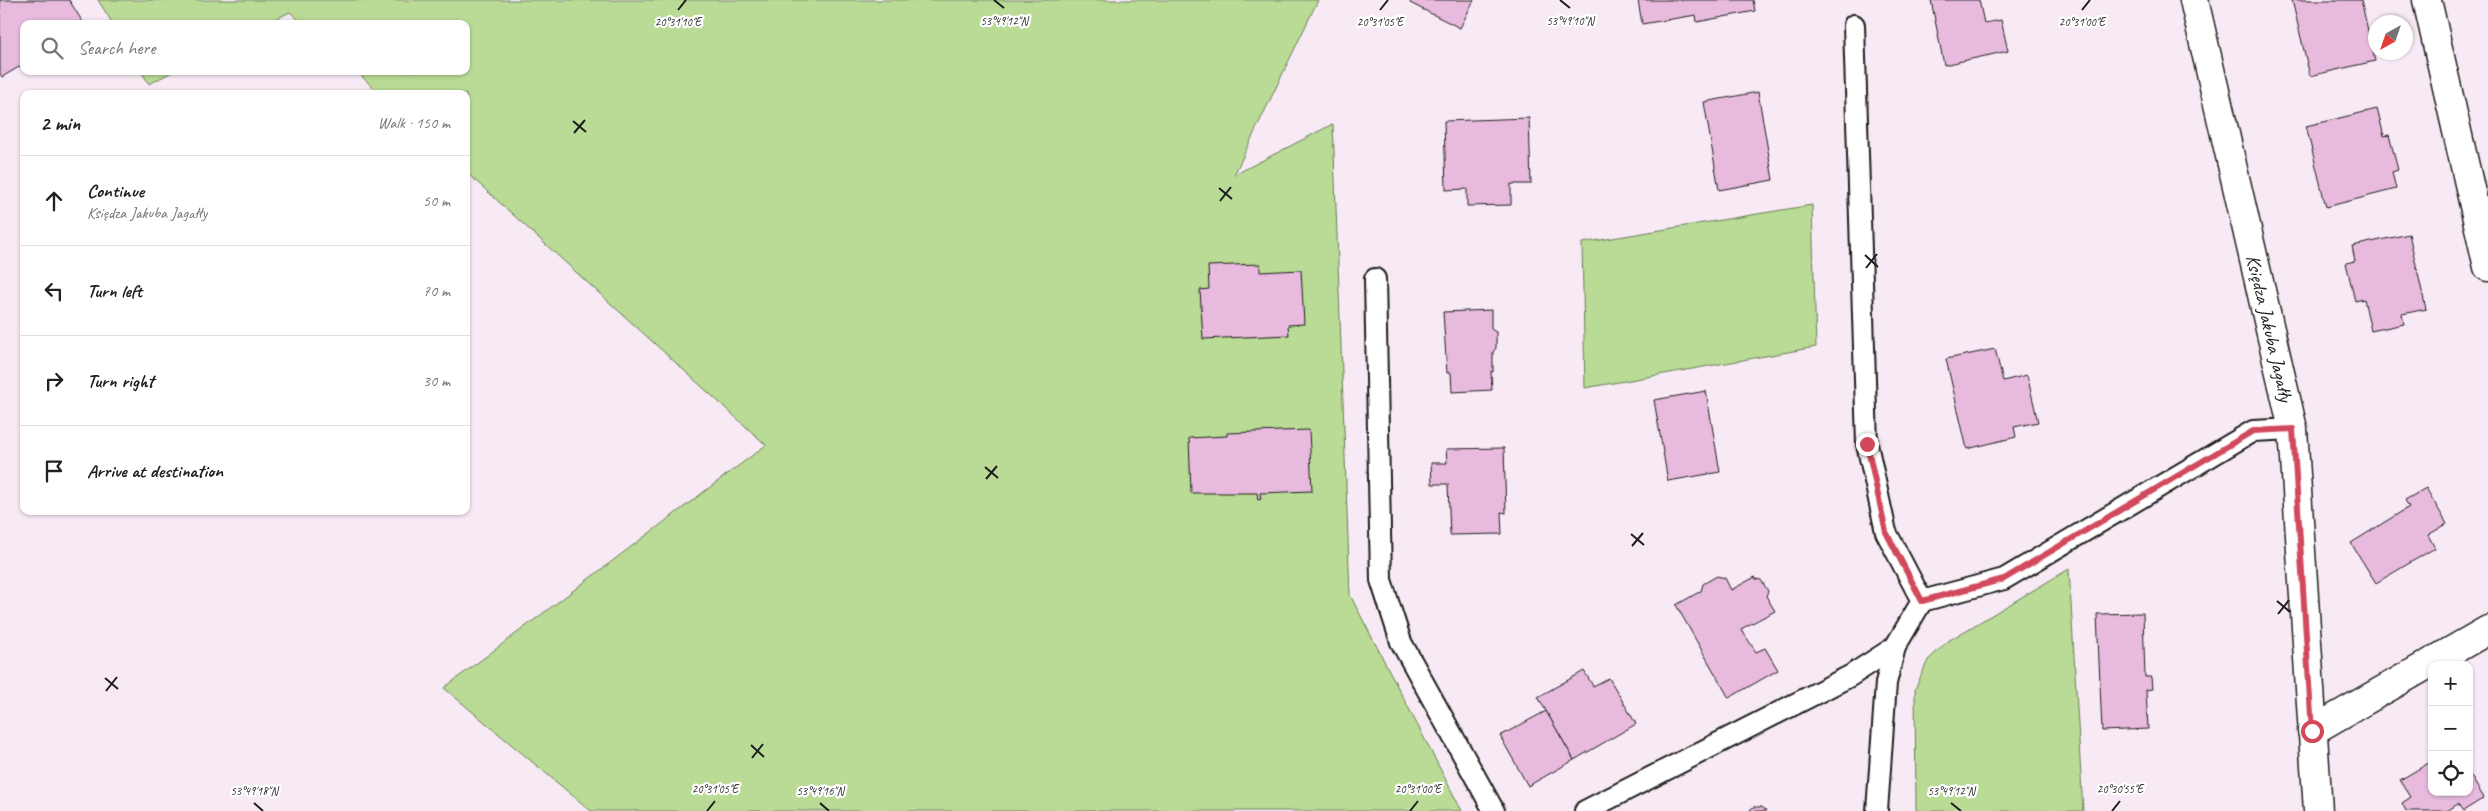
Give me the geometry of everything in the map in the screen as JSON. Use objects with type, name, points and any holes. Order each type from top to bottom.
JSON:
[{"type":"street","name":"Księdza Jakuba Jagałły","points":[[2194,0],[2293,429],[2318,811]]},
{"type":"street","points":[[2427,0],[2488,267]]},
{"type":"street","points":[[2312,731],[2488,630]]},
{"type":"lane","points":[[1854,25],[1867,444],[1886,532],[1922,601]]},
{"type":"lane","points":[[1375,279],[1381,580],[1401,642],[1494,811]]},
{"type":"lane","points":[[1877,811],[1886,684],[1895,647],[1922,601],[2004,579],[2253,431],[2293,429]]},
{"type":"lane","points":[[1585,811],[1850,676],[1895,647]]},
{"type":"green space","points":[[98,0],[1318,0],[1234,175],[1333,124],[1350,595],[1462,811],[591,811],[444,688],[766,445],[470,176],[470,90],[376,90],[360,75],[470,75],[470,20],[299,20],[290,12],[274,20],[110,20]]},
{"type":"green space","points":[[143,75],[166,75],[149,84]]},
{"type":"green space","points":[[1812,205],[1816,347],[1585,388],[1582,243]]},
{"type":"green space","points":[[2069,569],[2083,811],[1916,811],[1915,689],[1928,660],[1948,641]]},
{"type":"building","points":[[0,0],[69,0],[82,20],[20,20],[20,66],[2,77],[0,74]]},
{"type":"building","points":[[1411,0],[1474,0],[1460,28],[1410,3]]},
{"type":"building","points":[[1638,0],[1753,0],[1755,11],[1697,22],[1696,15],[1642,24]]},
{"type":"building","points":[[1931,0],[1979,0],[1984,23],[2001,20],[2008,51],[1944,65]]},
{"type":"building","points":[[2292,0],[2361,0],[2368,30],[2368,60],[2375,61],[2310,76]]},
{"type":"building","points":[[1758,92],[1773,180],[1719,190],[1704,102]]},
{"type":"building","points":[[2377,109],[2384,136],[2389,135],[2398,170],[2392,172],[2396,189],[2326,207],[2306,126]]},
{"type":"building","points":[[1529,118],[1531,184],[1511,184],[1511,205],[1467,206],[1467,189],[1446,190],[1444,121]]},
{"type":"building","points":[[2409,234],[2426,309],[2402,314],[2404,324],[2371,331],[2364,299],[2355,301],[2346,263],[2355,261],[2352,246]]},
{"type":"building","points":[[1260,264],[1260,272],[1301,270],[1304,324],[1288,325],[1289,335],[1203,339],[1200,290],[1209,289],[1208,266]]},
{"type":"building","points":[[1491,310],[1491,329],[1496,332],[1493,372],[1491,371],[1492,390],[1452,392],[1451,373],[1447,373],[1443,312]]},
{"type":"building","points":[[1995,349],[2003,381],[2027,375],[2038,422],[2014,427],[2016,437],[1967,449],[1946,359]]},
{"type":"building","points":[[1706,391],[1720,472],[1668,481],[1654,400]]},
{"type":"building","points":[[1309,430],[1312,491],[1260,493],[1261,499],[1258,500],[1257,493],[1191,493],[1189,438],[1227,436],[1227,433]]},
{"type":"building","points":[[1504,448],[1506,513],[1501,512],[1502,534],[1450,535],[1448,484],[1432,484],[1431,463],[1447,463],[1446,449]]},
{"type":"building","points":[[2426,488],[2447,524],[2428,535],[2435,548],[2376,583],[2351,543],[2409,507],[2405,500]]},
{"type":"building","points":[[1717,576],[1725,578],[1731,590],[1755,577],[1761,580],[1768,591],[1766,596],[1775,611],[1741,629],[1756,652],[1765,648],[1778,670],[1729,698],[1676,605],[1701,591],[1703,584]]},
{"type":"building","points":[[2143,613],[2145,677],[2151,677],[2152,689],[2146,690],[2148,729],[2102,731],[2097,614]]},
{"type":"building","points":[[1584,671],[1593,686],[1609,678],[1636,724],[1574,760],[1538,697]]},
{"type":"building","points":[[1546,711],[1574,760],[1528,786],[1500,736]]},
{"type":"building","points":[[2428,763],[2428,796],[2473,796],[2473,780],[2484,798],[2463,811],[2458,804],[2447,811],[2406,811],[2402,803],[2411,797],[2400,780]]},
{"type":"building","points":[[1753,807],[1762,807],[1767,811],[1749,811]]},
{"type":"route","points":[[1867,444],[1886,532],[1922,601],[2004,579],[2253,431],[2293,429],[2312,731]]}]
